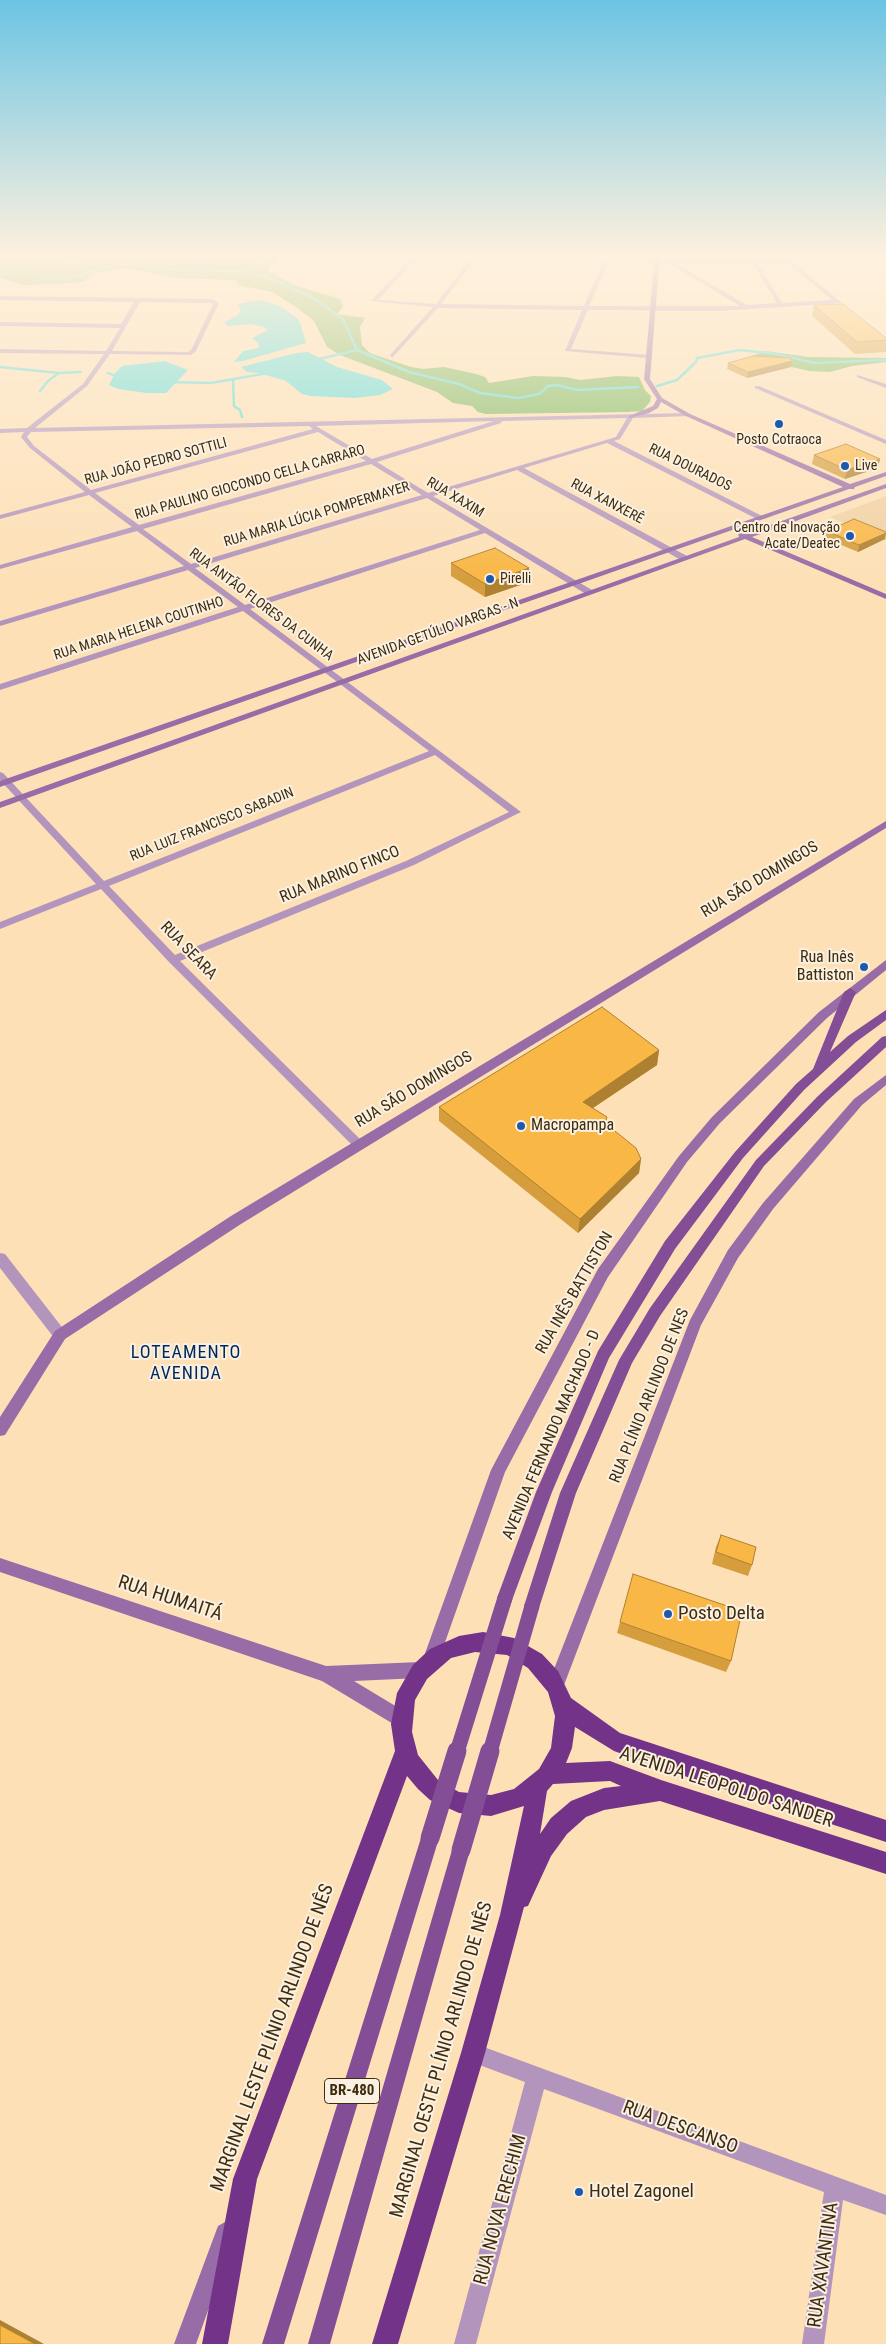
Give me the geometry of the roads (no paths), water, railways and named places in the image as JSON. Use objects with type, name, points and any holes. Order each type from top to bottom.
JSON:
[{"type":"highway","points":[[480,1641],[502,1643],[518,1649],[533,1659],[546,1672],[559,1696],[565,1722],[563,1741],[558,1758],[543,1781],[522,1799],[486,1808],[468,1806],[452,1800],[436,1791],[424,1779],[406,1749],[401,1719],[406,1698],[426,1665],[457,1644],[480,1641]]},
{"type":"highway","name":"AVENIDA LEOPOLDO SANDER","points":[[559,1696],[592,1728],[614,1741],[666,1760],[886,1832]]},
{"type":"highway","name":"MARGINAL LESTE PLÍNIO ARLINDO DE NÊS","points":[[245,2179],[406,1749]]},
{"type":"highway","name":"AVENIDA LEOPOLDO SANDER","points":[[543,1781],[610,1771],[661,1791],[886,1863]]},
{"type":"highway","name":"MARGINAL OESTE PLÍNIO ARLINDO DE NÊS","points":[[385,2344],[473,2053],[511,1915],[534,1812],[543,1781]]},
{"type":"highway","points":[[511,1915],[544,1848],[559,1826],[578,1809],[604,1799],[661,1791]]},
{"type":"highway","points":[[215,2344],[245,2179]]},
{"type":"main road","points":[[817,1072],[850,992]]},
{"type":"main road","name":"AVENIDA FERNANDO MACHADO - D","points":[[273,2344],[504,1598],[544,1492],[603,1355],[633,1303],[670,1246],[739,1155],[817,1072],[852,1039],[886,1014]]},
{"type":"main road","name":"BR-480","points":[[319,2344],[532,1606],[568,1494],[626,1360],[655,1312],[760,1163],[822,1099],[886,1040]]},
{"type":"street","points":[[29,430],[85,385],[101,362]]},
{"type":"street","points":[[648,362],[647,379],[660,400],[688,415],[865,493]]},
{"type":"street","points":[[860,376],[886,386]]},
{"type":"street","points":[[757,387],[886,442]]},
{"type":"street","points":[[630,417],[647,412],[658,406],[660,400]]},
{"type":"street","points":[[0,431],[688,415]]},
{"type":"street","name":"RUA MARIA LÚCIA POMPERMAYER","points":[[0,624],[618,438],[630,417]]},
{"type":"street","name":"RUA PAULINO GIOCONDO CELLA CARRARO","points":[[0,567],[371,462],[482,429],[506,419]]},
{"type":"street","name":"RUA XAXIM","points":[[309,425],[589,592]]},
{"type":"street","name":"RUA ANTÃO FLORES DA CUNHA","points":[[29,430],[24,437],[32,447],[435,752],[504,801],[516,812]]},
{"type":"street","name":"RUA JOÃO PEDRO SOTTILI","points":[[0,517],[318,430]]},
{"type":"street","name":"RUA DOURADOS","points":[[608,441],[762,518]]},
{"type":"street","name":"RUA XANXERÊ","points":[[518,468],[684,558]]},
{"type":"street","name":"AVENIDA GETÚLIO VARGAS - N","points":[[2,780],[328,670],[886,474]]},
{"type":"street","name":"AVENIDA GETÚLIO VARGAS - N","points":[[0,805],[886,486]]},
{"type":"street","points":[[822,509],[816,502],[830,493]]},
{"type":"street","points":[[730,529],[886,597]]},
{"type":"street","name":"RUA MARIA HELENA COUTINHO","points":[[0,687],[486,530]]},
{"type":"street","name":"RUA LUIZ FRANCISCO SABADIN","points":[[0,926],[435,752]]},
{"type":"street","name":"RUA SEARA","points":[[2,780],[173,960],[358,1144]]},
{"type":"street","name":"RUA MARINO FINCO","points":[[173,960],[410,863],[516,812]]},
{"type":"street","name":"RUA SÃO DOMINGOS","points":[[0,1430],[60,1335],[236,1220],[358,1144],[886,824]]},
{"type":"street","name":"RUA INÊS BATTISTON","points":[[426,1665],[498,1470],[603,1273],[683,1159],[716,1120],[823,1015],[886,964]]},
{"type":"street","name":"RUA PLÍNIO ARLINDO DE NES","points":[[559,1696],[695,1324],[733,1254],[774,1198],[858,1102],[886,1079]]},
{"type":"street","points":[[0,1258],[60,1335]]},
{"type":"street","name":"RUA HUMAITÁ","points":[[0,1564],[326,1674],[401,1719]]},
{"type":"street","name":"RUA HUMAITÁ","points":[[326,1674],[426,1665]]},
{"type":"street","name":"RUA DESCANSO","points":[[473,2053],[886,2205]]},
{"type":"street","name":"RUA NOVA ERECHIM","points":[[465,2344],[537,2076]]},
{"type":"street","name":"MARGINAL LESTE PLÍNIO ARLINDO DE NÊS","points":[[185,2344],[245,2179]]},
{"type":"street","name":"RUA XAVANTINA","points":[[813,2344],[835,2185]]},
{"type":"water","points":[[169,362],[188,370],[166,393],[147,393],[118,389],[109,385],[115,373],[122,366]]},
{"type":"water","points":[[259,362],[328,362],[337,367],[382,380],[393,389],[380,395],[355,398],[311,396],[302,394],[286,381],[259,373],[247,372],[241,367]]},
{"type":"waterway","points":[[386,362],[409,372],[459,384],[480,393],[518,398],[539,394],[548,386],[556,385],[578,390],[638,387]]},
{"type":"waterway","points":[[657,386],[677,380],[696,362]]},
{"type":"waterway","points":[[812,362],[830,362]]},
{"type":"waterway","points":[[0,367],[59,373]]},
{"type":"waterway","points":[[59,373],[81,372]]},
{"type":"waterway","points":[[40,391],[48,381],[59,373]]},
{"type":"waterway","points":[[108,373],[119,377]]},
{"type":"waterway","points":[[172,382],[211,383],[268,373]]},
{"type":"waterway","points":[[233,380],[234,406],[240,410],[242,417]]},
{"type":"place","name":"Posto Cotraoca","points":[[779,424]]},
{"type":"place","name":"Live","points":[[845,466]]},
{"type":"place","name":"Centro de Inovação Acate/Deatec","points":[[850,536]]},
{"type":"place","name":"Pirelli","points":[[490,579]]},
{"type":"place","name":"Rua Inês Battiston","points":[[864,967]]},
{"type":"place","name":"Macropampa","points":[[521,1126]]},
{"type":"place","name":"Posto Delta","points":[[668,1614]]},
{"type":"place","name":"Hotel Zagonel","points":[[579,2192]]},
{"type":"district","name":"LOTEAMENTO AVENIDA","points":[[186,1364]]}]
